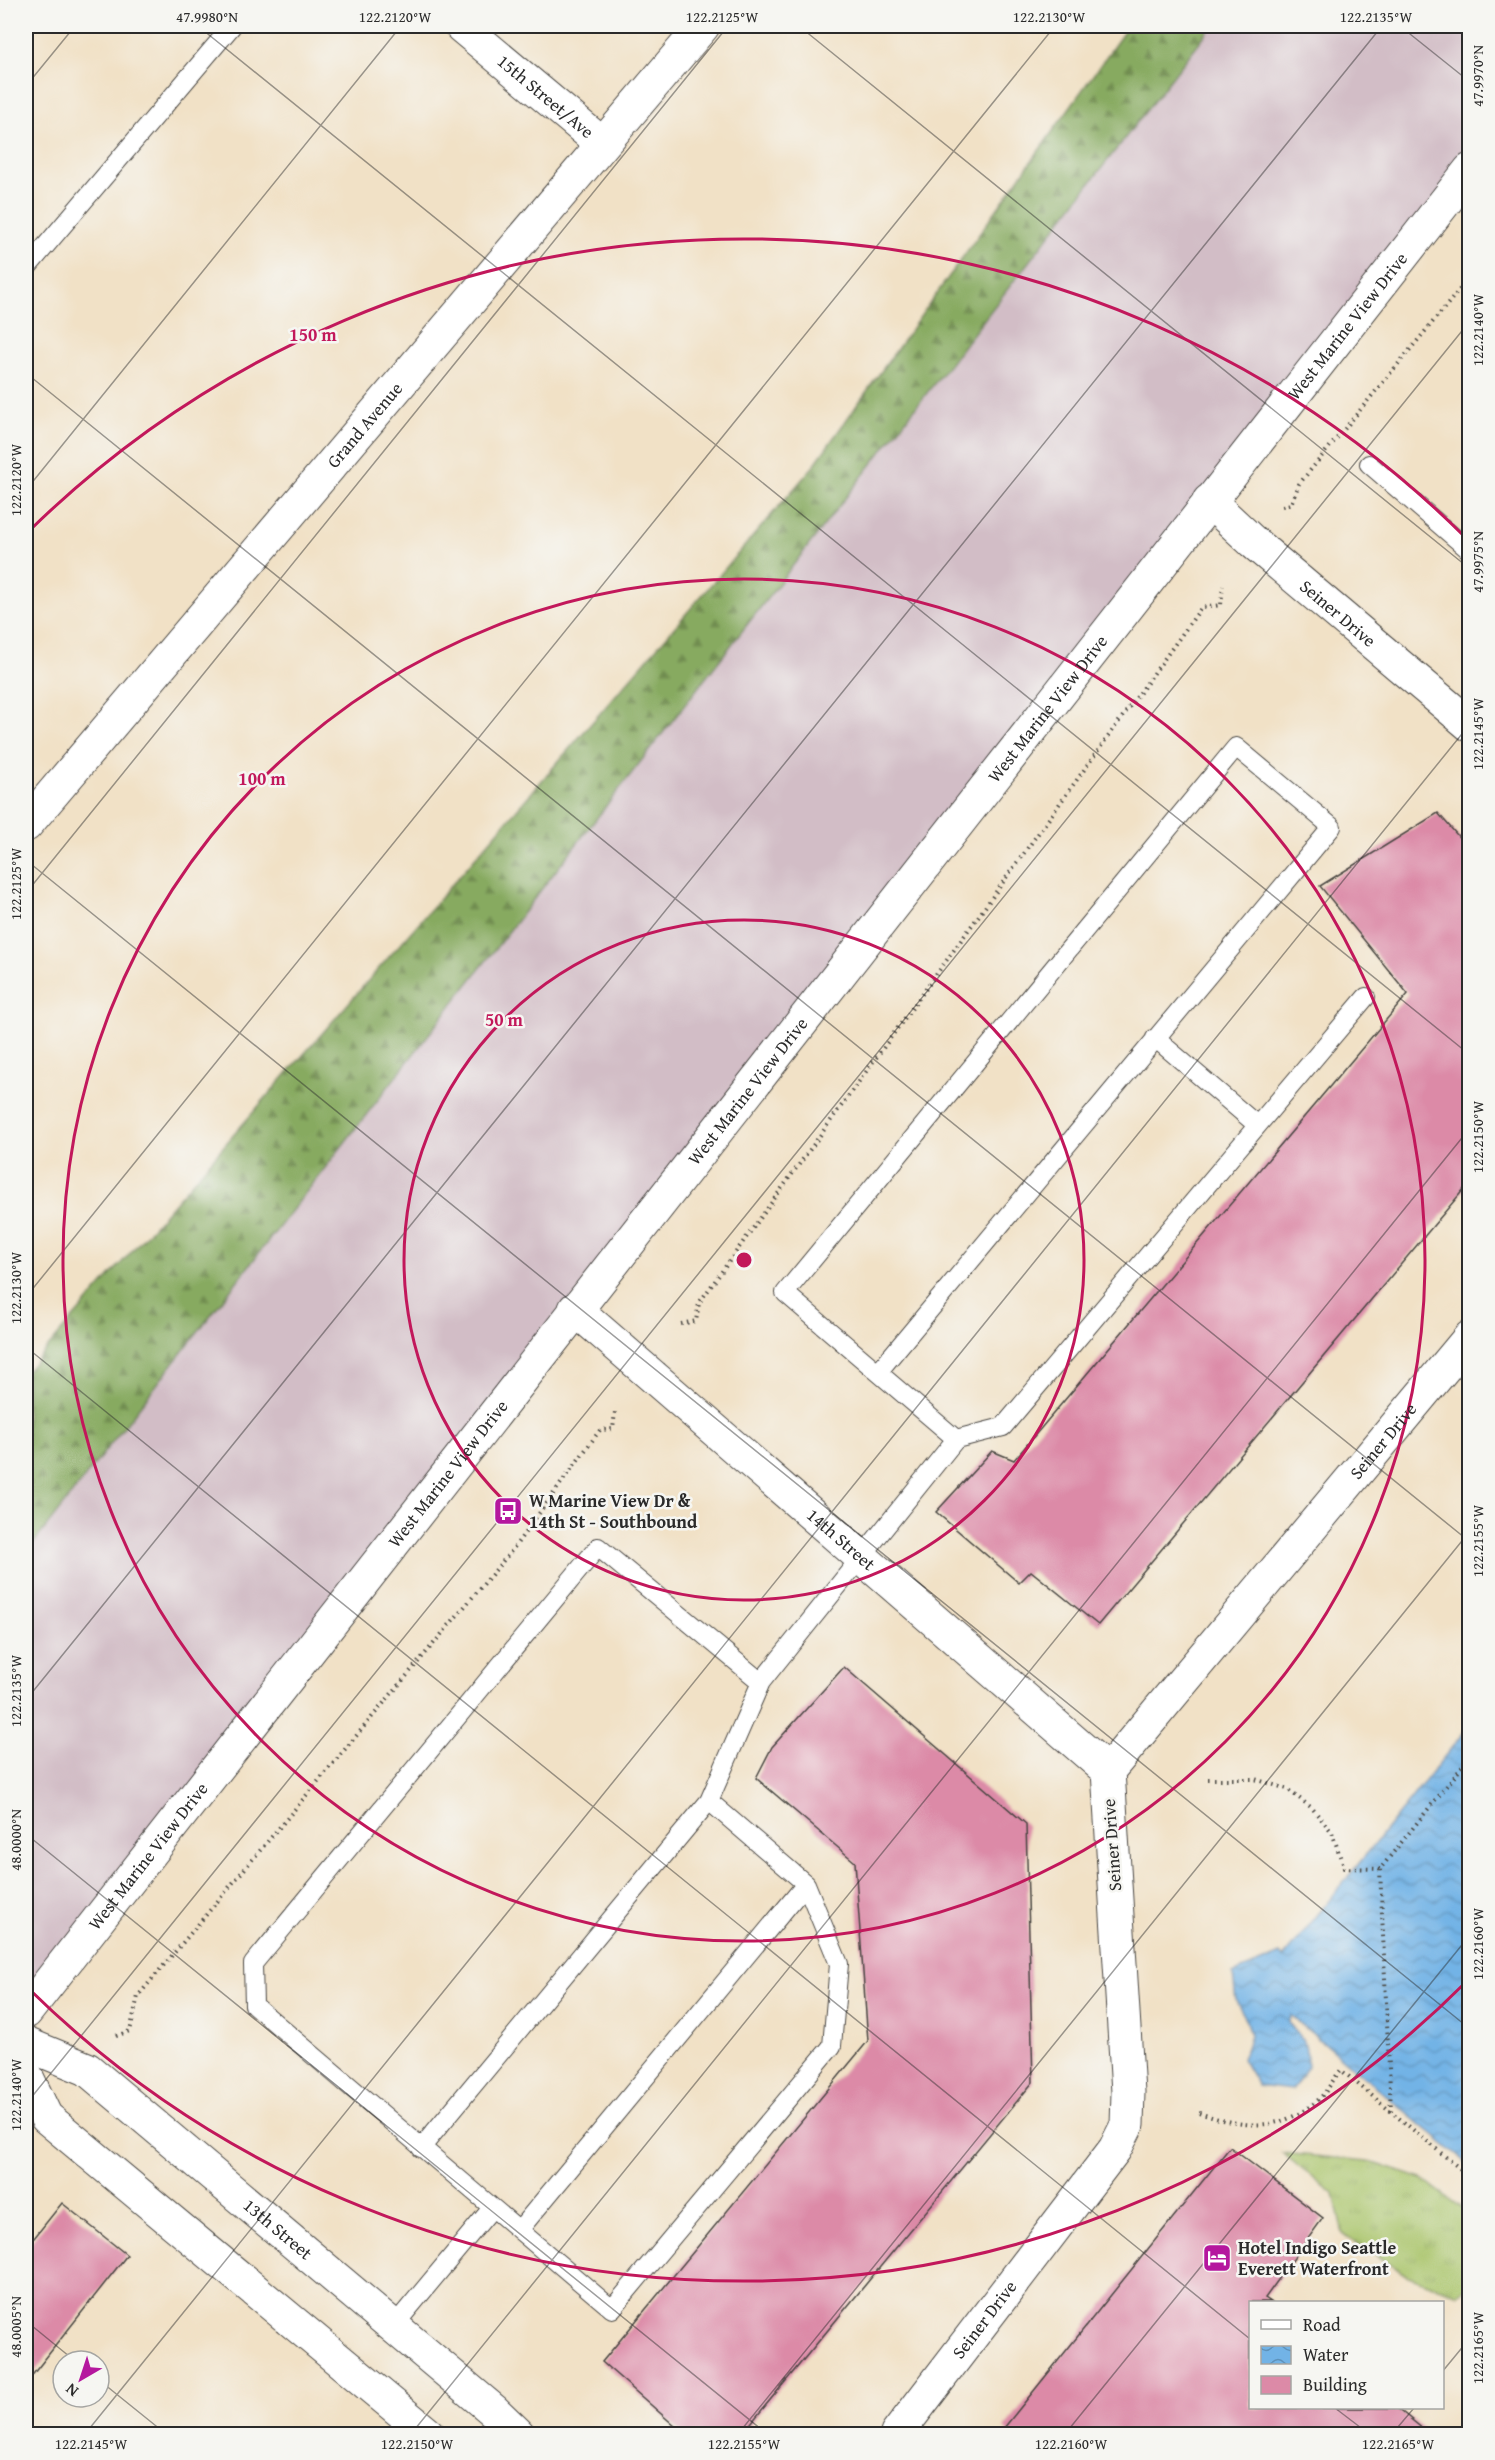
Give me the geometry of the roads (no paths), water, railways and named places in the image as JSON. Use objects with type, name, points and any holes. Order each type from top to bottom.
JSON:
[{"type":"street","name":"15th Street/Ave","points":[[460,26],[601,143]]},
{"type":"street","name":"Grand Avenue","points":[[26,825],[601,143],[703,26]]},
{"type":"street","name":"West Marine View Drive","points":[[26,2012],[1470,170]]},
{"type":"street","name":"Seiner Drive","points":[[1209,501],[1253,542],[1467,718]]},
{"type":"street","name":"14th Street","points":[[575,1309],[1108,1771]]},
{"type":"street","name":"Seiner Drive","points":[[881,2434],[905,2423],[1115,2150],[1127,2125],[1128,2092],[1108,1771],[1470,1337]]},
{"type":"street","name":"13th Street","points":[[26,2044],[87,2069],[518,2434]]},
{"type":"street","points":[[26,2075],[46,2117],[428,2434]]},
{"type":"lane","points":[[26,269],[232,26]]},
{"type":"lane","points":[[1369,464],[1470,550]]},
{"type":"lane","points":[[878,1372],[1332,827],[1236,747],[785,1293],[956,1439]]},
{"type":"lane","points":[[421,2148],[709,1801],[761,1682],[956,1439],[1003,1427],[1366,997]]},
{"type":"lane","points":[[1155,1038],[1257,1125]]},
{"type":"lane","points":[[709,1801],[806,1884],[839,1964],[832,2046],[612,2309],[254,2005],[253,1964],[598,1547],[761,1682]]},
{"type":"lane","points":[[519,2230],[806,1884]]},
{"type":"lane","points":[[393,2327],[492,2208]]},
{"type":"water","points":[[1469,1726],[1469,2165],[1290,2015],[1289,2023],[1305,2044],[1308,2066],[1292,2090],[1258,2086],[1242,2059],[1250,2036],[1245,2017],[1236,2001],[1233,1974],[1280,1954],[1283,1958]]},
{"type":"place","name":"W Marine View Dr & 14th St - Southbound","points":[[508,1511]]},
{"type":"place","name":"Hotel Indigo Seattle Everett Waterfront","points":[[1217,2258]]}]
